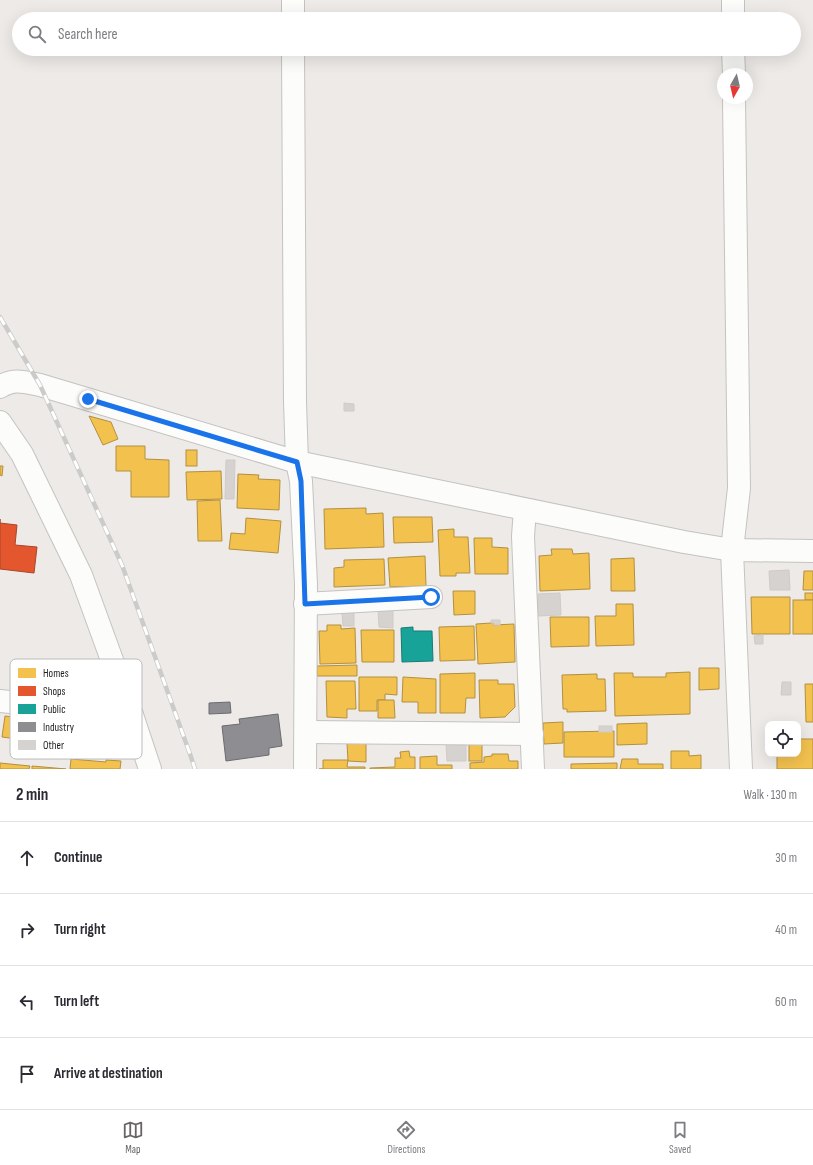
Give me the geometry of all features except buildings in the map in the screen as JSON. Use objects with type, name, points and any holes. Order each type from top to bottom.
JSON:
[{"type":"street","points":[[293,0],[293,12]]},
{"type":"street","points":[[733,0],[733,12]]},
{"type":"street","points":[[293,56],[295,394],[297,462],[301,481],[305,604],[306,732],[304,769]]},
{"type":"street","points":[[733,56],[734,68]]},
{"type":"street","points":[[734,104],[739,488],[732,550],[741,769]]},
{"type":"street","points":[[0,387],[7,382],[20,381],[40,385],[297,462],[525,510],[684,542],[732,550],[813,551]]},
{"type":"street","points":[[0,422],[22,454],[81,575],[112,659]]},
{"type":"street","points":[[525,510],[523,536],[533,769]]},
{"type":"street","points":[[305,604],[431,597]]},
{"type":"street","points":[[0,701],[10,702]]},
{"type":"street","points":[[306,732],[532,734]]},
{"type":"street","points":[[142,745],[150,769]]},
{"type":"railway","points":[[0,317],[40,385],[122,565],[195,769]]},
{"type":"route","points":[[88,399],[297,462],[301,481],[306,584],[305,604],[431,597]]}]
